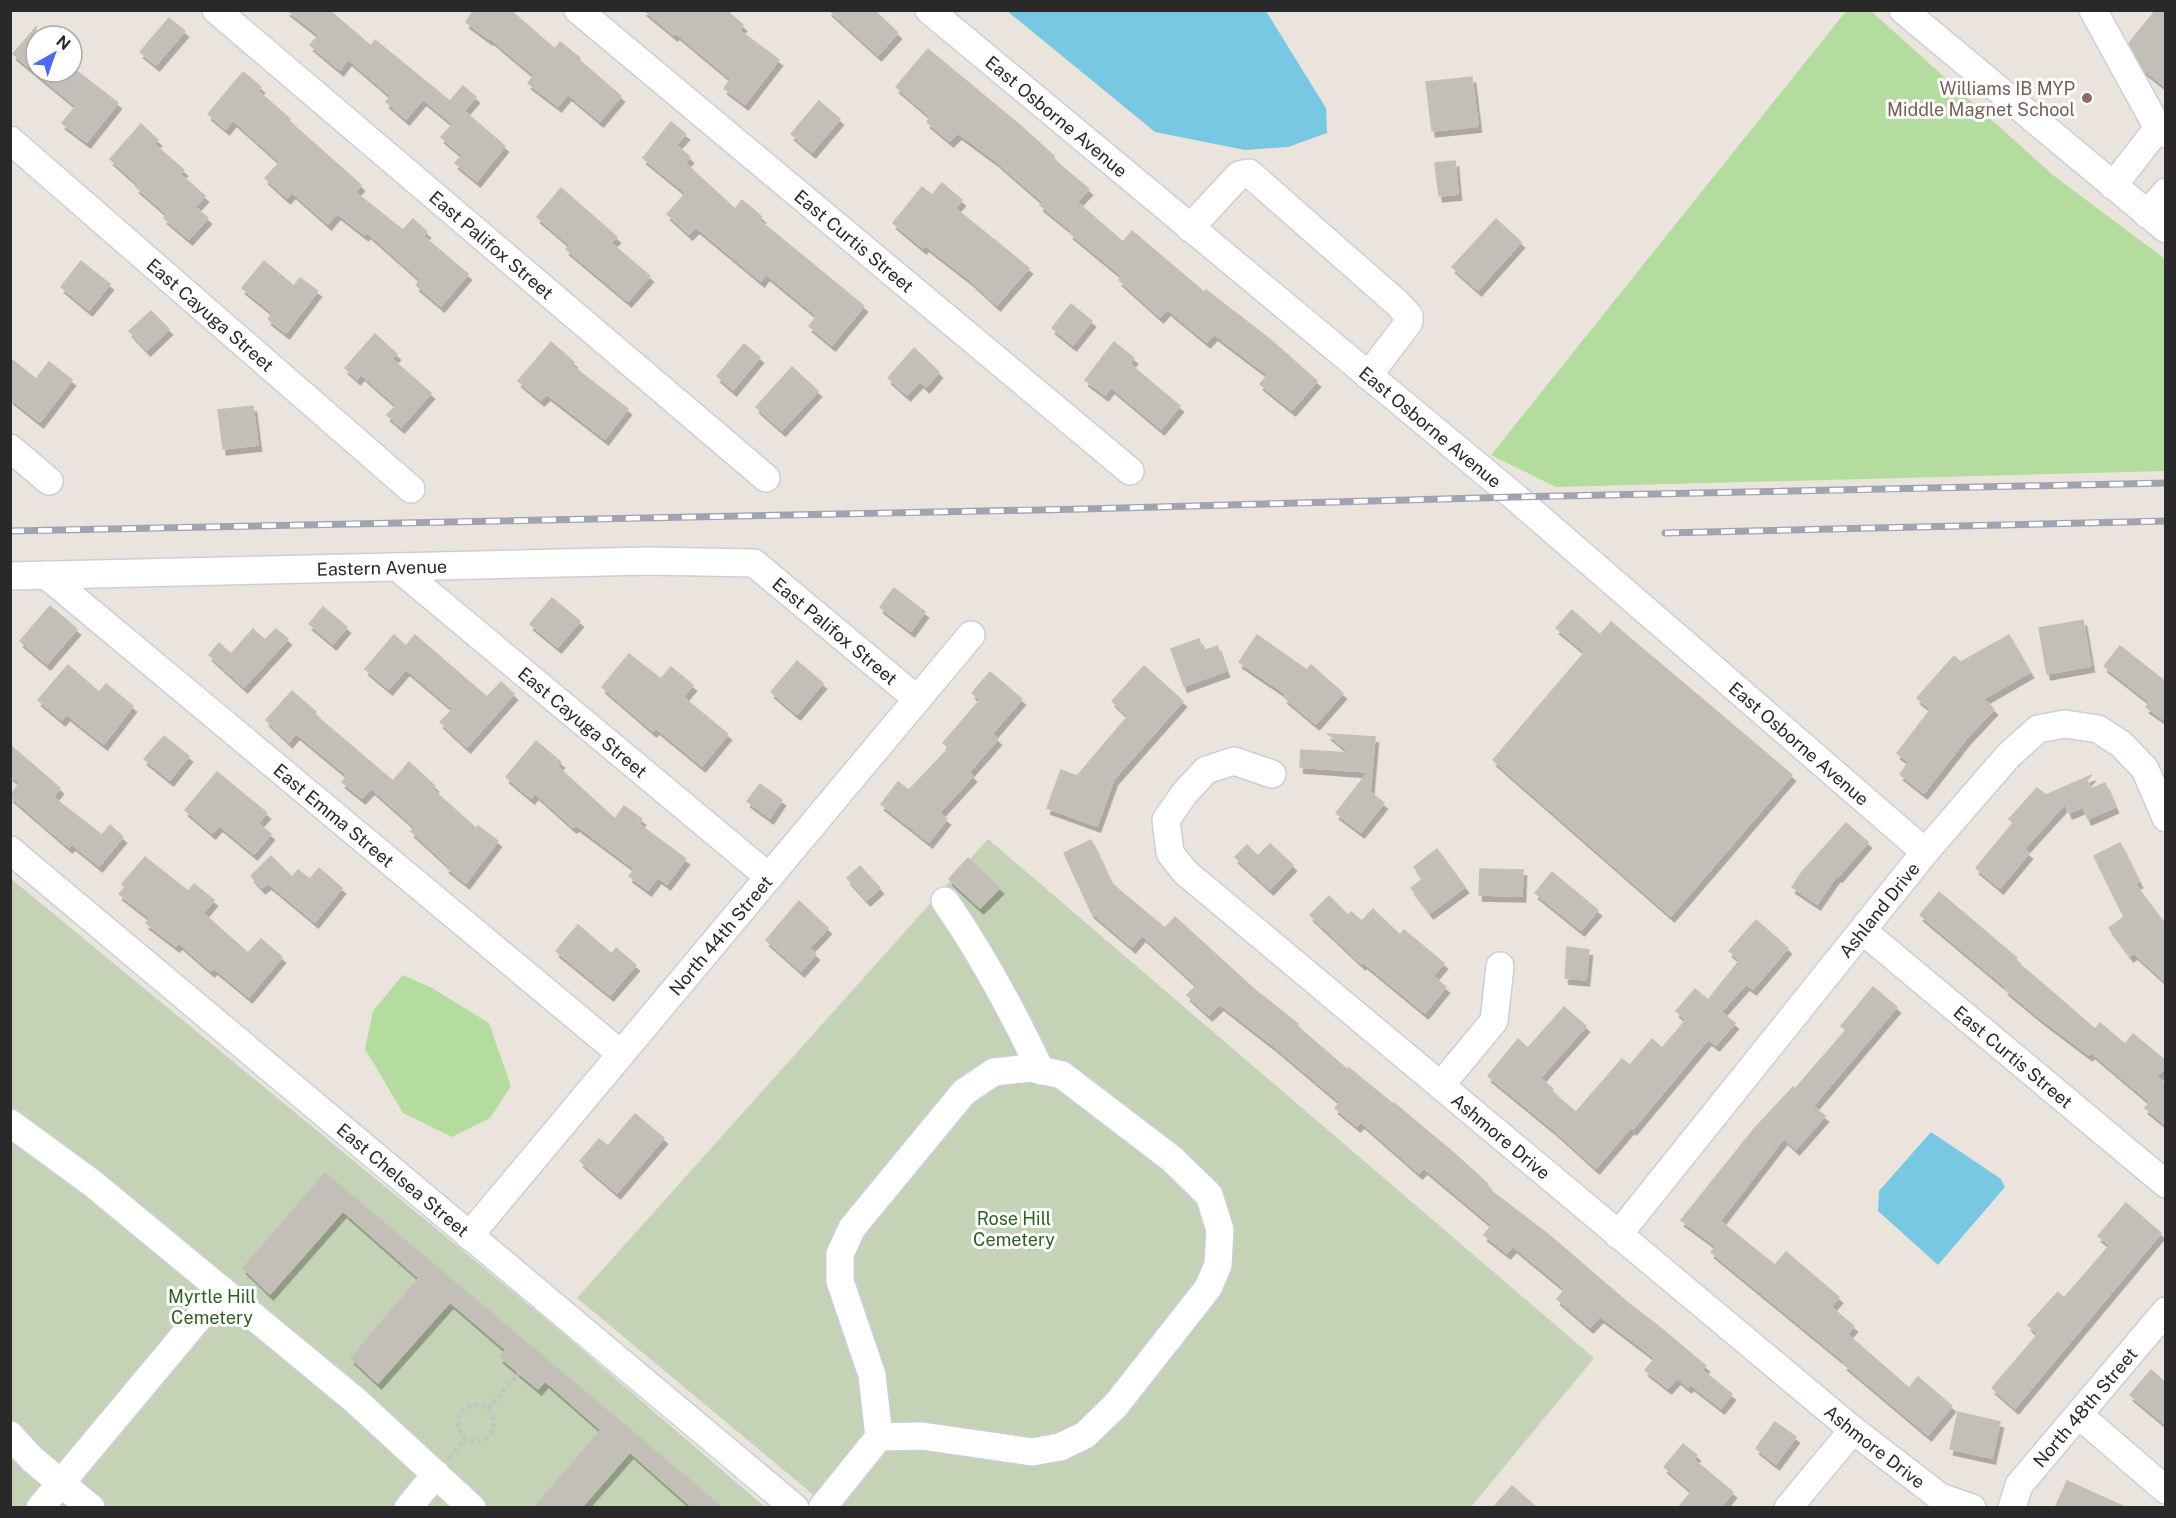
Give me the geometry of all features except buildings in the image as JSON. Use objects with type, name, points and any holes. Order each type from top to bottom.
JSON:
[{"type":"street","name":"East Palifox Street","points":[[216,10],[766,478]]},
{"type":"street","name":"East Curtis Street","points":[[578,10],[1130,471]]},
{"type":"street","name":"East Osborne Avenue","points":[[929,10],[1515,497],[1925,852]]},
{"type":"street","points":[[1903,10],[2156,222],[2166,192]]},
{"type":"street","points":[[2093,10],[2162,131],[2114,186]]},
{"type":"street","name":"East Cayuga Street","points":[[10,140],[411,489]]},
{"type":"street","points":[[1190,228],[1239,175],[1249,172],[1409,316],[1409,322],[1368,376]]},
{"type":"street","points":[[10,448],[49,481]]},
{"type":"street","name":"Eastern Avenue","points":[[10,576],[649,561],[754,563]]},
{"type":"street","name":"East Palifox Street","points":[[754,563],[917,699]]},
{"type":"street","name":"East Cayuga Street","points":[[397,567],[769,877]]},
{"type":"street","name":"East Emma Street","points":[[46,575],[621,1054]]},
{"type":"street","name":"North 44th Street","points":[[469,1236],[971,635]]},
{"type":"street","name":"Ashland Drive","points":[[1618,1235],[1925,852],[2009,755],[2038,729],[2065,724],[2098,729],[2121,744],[2145,769],[2166,818]]},
{"type":"street","name":"Ashmore Drive","points":[[1272,774],[1234,761],[1206,770],[1184,794],[1166,820],[1170,853],[1185,872],[1853,1430],[1940,1497],[1972,1508]]},
{"type":"street","name":"East Chelsea Street","points":[[10,850],[795,1508]]},
{"type":"street","points":[[945,901],[962,924],[1009,1005],[1041,1071]]},
{"type":"street","name":"East Curtis Street","points":[[1863,931],[2166,1184]]},
{"type":"street","points":[[1441,1085],[1494,1021],[1500,966]]},
{"type":"street","points":[[822,1508],[879,1437],[872,1375],[840,1281],[840,1254],[852,1228],[964,1092],[994,1072],[1031,1068],[1062,1075],[1172,1160],[1209,1195],[1220,1230],[1218,1265],[1208,1288],[1116,1406],[1085,1435],[1060,1448],[1032,1452],[922,1436],[879,1437]]},
{"type":"street","points":[[10,1122],[92,1183],[356,1401],[472,1508]]},
{"type":"street","points":[[40,1508],[222,1290]]},
{"type":"street","name":"North 48th Street","points":[[2012,1508],[2019,1485],[2166,1311]]},
{"type":"street","points":[[2079,1415],[2166,1490]]},
{"type":"street","points":[[1788,1508],[1853,1430]]},
{"type":"street","points":[[13,1443],[91,1508]]},
{"type":"street","points":[[408,1508],[436,1474]]},
{"type":"path","points":[[488,1409],[519,1373]]},
{"type":"path","points":[[477,1404],[488,1409],[495,1424],[491,1434],[482,1441],[471,1441],[466,1438],[459,1429],[461,1412],[477,1404]]},
{"type":"green space","points":[[1847,10],[1871,11],[2054,176],[2165,259],[2165,471],[1556,487],[1491,455]]},
{"type":"green space","name":"Rose Hill Cemetery","points":[[988,839],[1594,1358],[1471,1507],[828,1507],[577,1298]]},
{"type":"green space","name":"Myrtle Hill Cemetery","points":[[10,878],[553,1325],[765,1507],[11,1507]]},
{"type":"green space","points":[[403,975],[432,988],[489,1023],[511,1086],[490,1118],[452,1137],[403,1113],[365,1049],[373,1011]]},
{"type":"water","points":[[1007,11],[1266,11],[1326,108],[1327,133],[1288,147],[1245,150],[1155,132]]},
{"type":"water","points":[[1931,1132],[2001,1179],[2005,1187],[1938,1265],[1878,1211],[1879,1191]]},
{"type":"railway","points":[[10,531],[1084,509],[2166,483]]},
{"type":"railway","points":[[1665,533],[2166,521]]},
{"type":"place","name":"Williams IB MYP Middle Magnet School","points":[[2087,98]]}]
